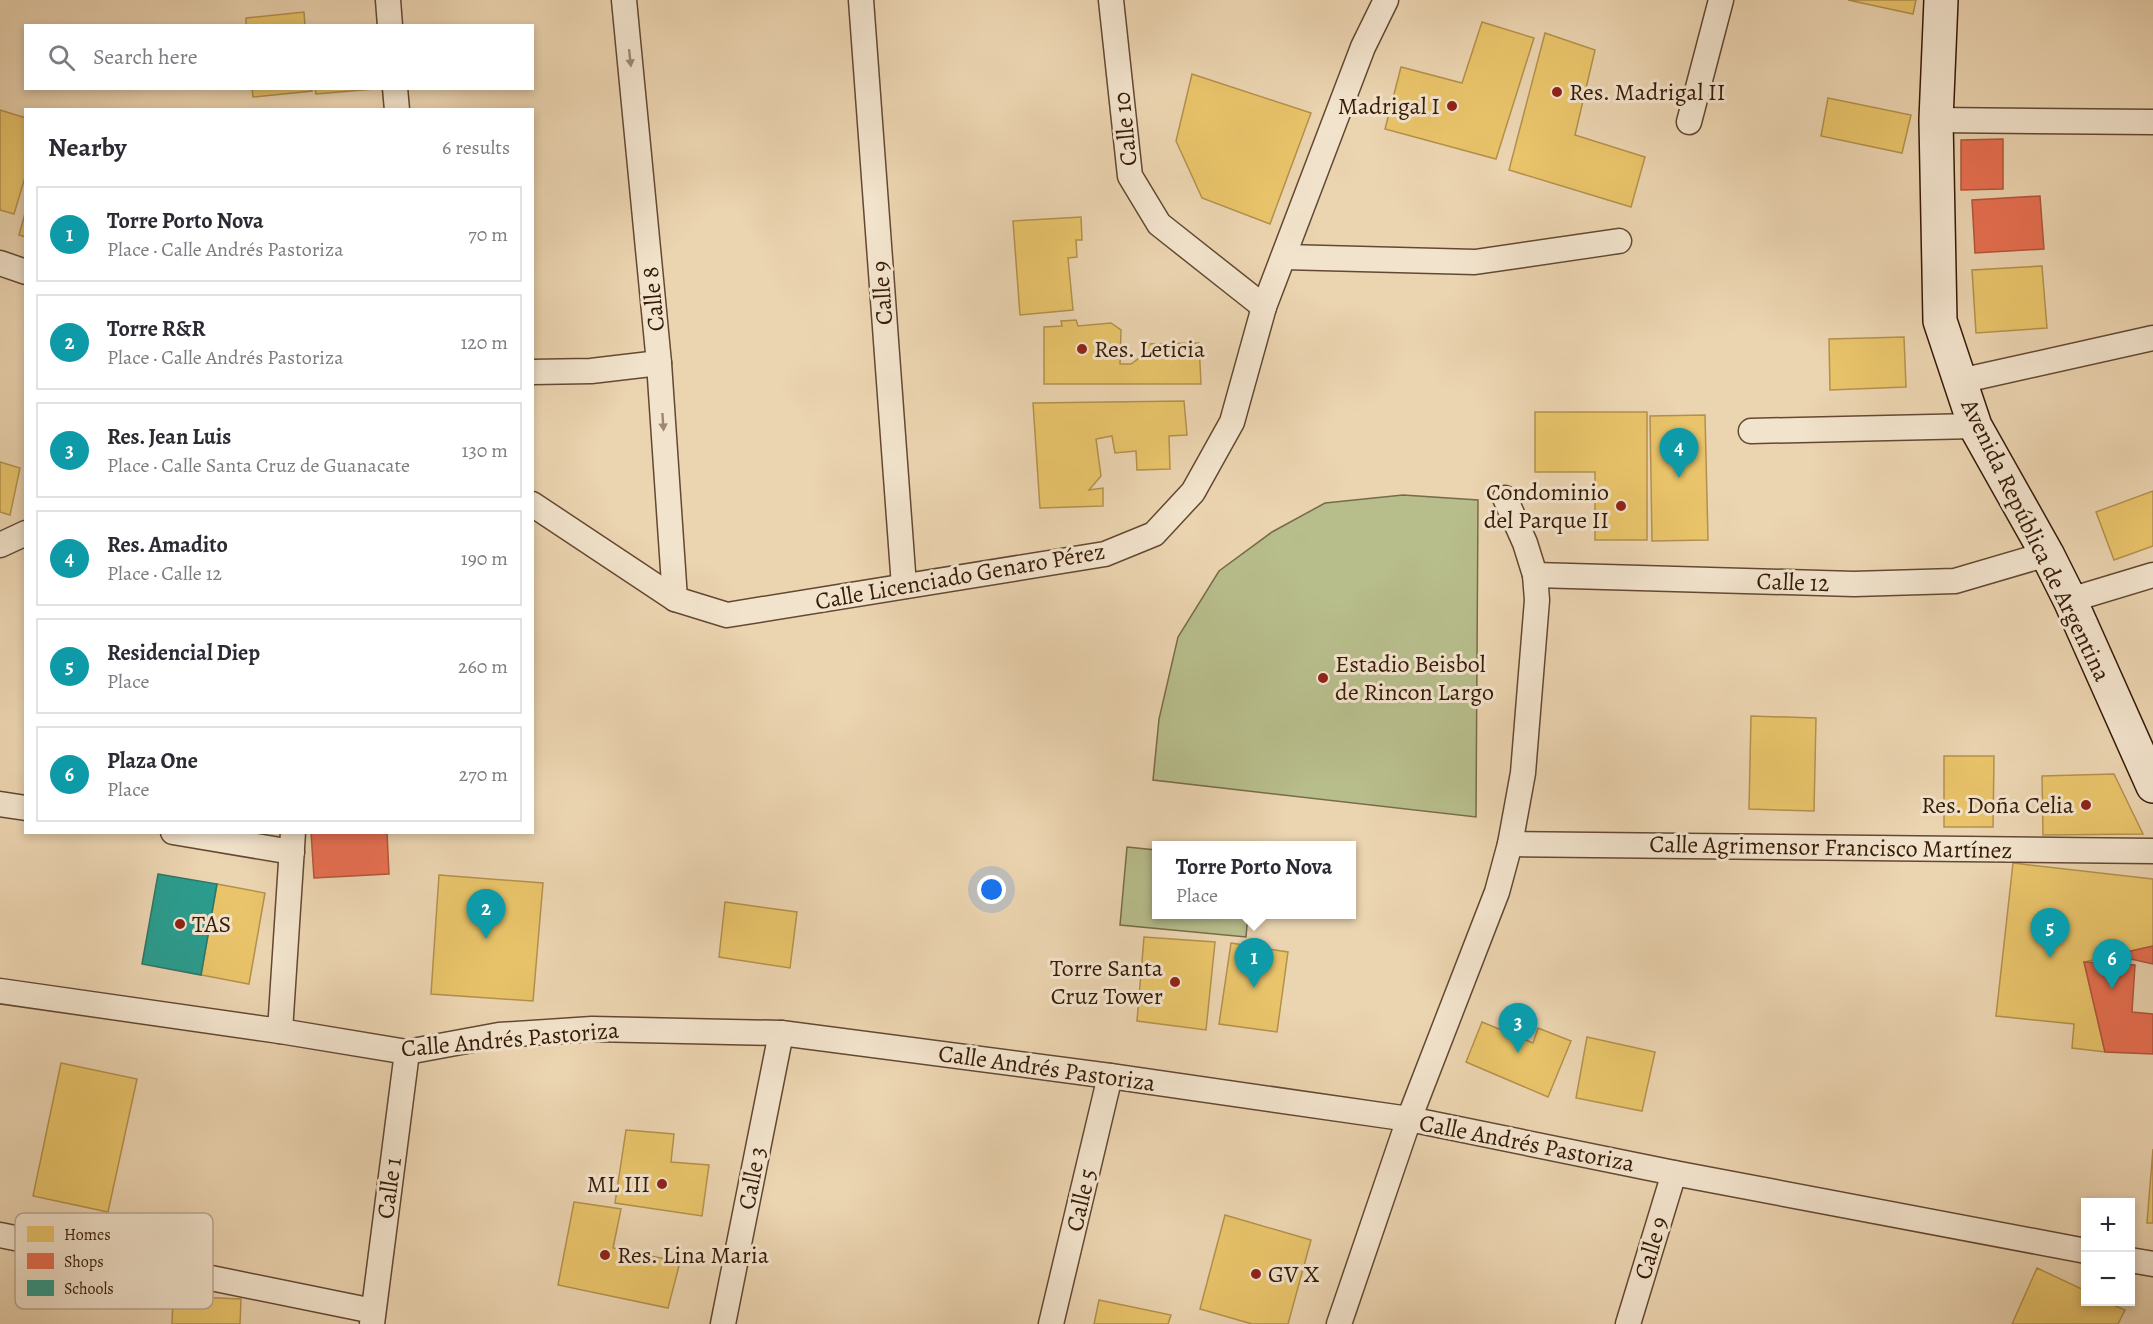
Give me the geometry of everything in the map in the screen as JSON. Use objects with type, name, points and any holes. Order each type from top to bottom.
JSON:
[{"type":"main road","name":"Avenida República de Argentina","points":[[1941,0],[1936,120],[1940,321],[1975,426],[2047,554],[2070,600],[2153,786]]},
{"type":"street","points":[[388,0],[390,24]]},
{"type":"street","name":"Calle 8","points":[[624,0],[659,363],[675,599]]},
{"type":"street","name":"Calle 9","points":[[861,0],[904,586]]},
{"type":"street","name":"Calle 10","points":[[1111,0],[1130,176],[1159,224],[1264,307]]},
{"type":"street","name":"Calle Licenciado Genaro Pérez","points":[[534,505],[675,599],[727,615],[1105,554],[1154,534],[1193,492],[1232,422],[1264,307],[1364,47],[1386,0]]},
{"type":"street","points":[[1689,122],[1721,0]]},
{"type":"street","points":[[395,90],[397,108]]},
{"type":"street","points":[[1936,120],[2153,122]]},
{"type":"street","points":[[1284,257],[1475,262],[1619,241]]},
{"type":"street","points":[[0,263],[24,271]]},
{"type":"street","points":[[1960,381],[2153,338]]},
{"type":"street","points":[[534,372],[591,371],[659,363]]},
{"type":"street","points":[[1751,431],[1975,426]]},
{"type":"street","points":[[1339,1324],[1409,1119],[1497,892],[1510,844],[1525,750],[1537,600],[1535,575],[1525,543],[1505,498]]},
{"type":"street","points":[[0,545],[24,534]]},
{"type":"street","name":"Calle 12","points":[[1535,575],[1854,584],[1955,581],[2047,554]]},
{"type":"street","points":[[2070,600],[2153,576]]},
{"type":"street","points":[[0,804],[24,808]]},
{"type":"street","points":[[197,834],[293,842],[280,1031]]},
{"type":"street","name":"Calle Agrimensor Francisco Martínez","points":[[1510,844],[2153,851]]},
{"type":"street","name":"Calle Andrés Pastoriza","points":[[0,991],[280,1031],[407,1052],[499,1035],[592,1029],[781,1033],[1110,1076],[1409,1119],[1674,1173],[2081,1250]]},
{"type":"street","name":"Calle 3","points":[[723,1324],[781,1033]]},
{"type":"street","name":"Calle 1","points":[[372,1318],[407,1052]]},
{"type":"street","name":"Calle 5","points":[[1051,1324],[1110,1076]]},
{"type":"street","name":"Calle 9","points":[[1628,1324],[1674,1173]]},
{"type":"street","points":[[0,1235],[15,1238]]},
{"type":"street","points":[[2135,1261],[2153,1264]]},
{"type":"street","points":[[213,1283],[372,1318]]},
{"type":"green space","name":"Estadio Beisbol de Rincon Largo","points":[[1403,495],[1478,500],[1476,817],[1153,780],[1159,719],[1178,637],[1219,571],[1272,532],[1325,503]]},
{"type":"green space","points":[[1127,847],[1152,850],[1152,919],[1248,919],[1246,937],[1120,925]]},
{"type":"building: Homes","points":[[1848,0],[1916,0],[1913,14]]},
{"type":"building: Homes","points":[[304,12],[305,24],[246,24],[246,18]]},
{"type":"building: Homes","name":"Madrigal I","points":[[1482,22],[1534,38],[1496,159],[1385,129],[1401,67],[1462,83]]},
{"type":"building: Homes","name":"Res. Madrigal II","points":[[1545,33],[1595,50],[1575,135],[1645,157],[1631,207],[1509,170]]},
{"type":"building: Homes","points":[[1192,74],[1311,113],[1270,224],[1202,198],[1176,141]]},
{"type":"building: Homes","points":[[252,90],[312,91],[253,97]]},
{"type":"building: Homes","points":[[315,90],[362,90],[316,94]]},
{"type":"building: Homes","points":[[1828,98],[1911,115],[1902,153],[1821,136]]},
{"type":"building: Homes","points":[[0,110],[24,117],[24,181],[14,214],[0,210]]},
{"type":"building: Homes","points":[[24,217],[24,236],[19,235]]},
{"type":"building: Homes","points":[[1081,217],[1082,240],[1076,240],[1077,257],[1068,258],[1073,310],[1020,315],[1013,221]]},
{"type":"building: Homes","points":[[2042,266],[2047,328],[1976,333],[1972,270]]},
{"type":"building: Homes","name":"Res. Leticia","points":[[1076,320],[1078,326],[1111,323],[1121,330],[1120,364],[1131,364],[1143,355],[1143,344],[1199,343],[1201,384],[1044,384],[1044,327],[1062,326],[1061,321]]},
{"type":"building: Homes","points":[[1904,337],[1906,387],[1830,390],[1829,339]]},
{"type":"building: Homes","points":[[1184,401],[1187,435],[1169,436],[1170,469],[1137,470],[1136,451],[1115,453],[1112,436],[1096,439],[1101,476],[1089,490],[1103,488],[1103,506],[1040,508],[1033,403]]},
{"type":"building: Homes","name":"Condominio del Parque II","points":[[1535,412],[1647,412],[1647,540],[1595,540],[1595,472],[1535,472]]},
{"type":"building: Homes","points":[[1705,415],[1708,540],[1652,541],[1650,416]]},
{"type":"building: Homes","points":[[0,462],[20,468],[10,515],[0,512]]},
{"type":"building: Homes","points":[[2153,491],[2153,546],[2114,560],[2096,512]]},
{"type":"building: Homes","points":[[1751,716],[1816,718],[1814,811],[1749,809]]},
{"type":"building: Homes","points":[[1944,756],[1994,756],[1993,827],[1944,827]]},
{"type":"building: Homes","name":"Res. Doña Celia","points":[[2114,774],[2143,834],[2043,835],[2042,776]]},
{"type":"building: Homes","points":[[2013,863],[2153,879],[2153,946],[2084,962],[2105,1052],[2072,1048],[2074,1024],[1996,1016]]},
{"type":"building: Homes","points":[[439,875],[543,883],[533,1001],[431,994]]},
{"type":"building: Homes","points":[[217,884],[265,893],[249,984],[201,975]]},
{"type":"building: Homes","points":[[725,902],[797,912],[790,968],[719,957]]},
{"type":"building: Homes","name":"Torre Santa Cruz Tower","points":[[1144,937],[1215,942],[1206,1030],[1137,1021]]},
{"type":"building: Homes","points":[[1231,943],[1288,952],[1277,1032],[1219,1024]]},
{"type":"building: Homes","points":[[1482,1022],[1533,1043],[1538,1028],[1571,1041],[1548,1097],[1466,1062]]},
{"type":"building: Homes","points":[[1587,1037],[1655,1052],[1642,1111],[1576,1098]]},
{"type":"building: Homes","points":[[61,1063],[137,1079],[108,1212],[33,1196]]},
{"type":"building: Homes","name":"ML III","points":[[626,1130],[674,1134],[671,1162],[709,1165],[702,1216],[615,1203]]},
{"type":"building: Homes","points":[[2153,1149],[2153,1223],[2147,1223]]},
{"type":"building: Homes","name":"Res. Lina Maria","points":[[574,1202],[621,1209],[613,1248],[680,1262],[668,1308],[558,1285]]},
{"type":"building: Homes","name":"GV X","points":[[1225,1215],[1311,1240],[1288,1324],[1252,1324],[1200,1309]]},
{"type":"building: Homes","points":[[2037,1268],[2081,1289],[2081,1306],[2116,1306],[2125,1310],[2118,1324],[2012,1324]]},
{"type":"building: Homes","points":[[213,1298],[241,1299],[240,1324],[172,1324],[173,1309],[213,1309]]},
{"type":"building: Homes","points":[[1099,1300],[1171,1315],[1168,1324],[1094,1324]]},
{"type":"building: Shops","points":[[2003,139],[2003,189],[1961,190],[1961,140]]},
{"type":"building: Shops","points":[[2040,196],[2044,249],[1975,253],[1972,200]]},
{"type":"building: Shops","points":[[311,834],[387,834],[389,874],[314,878]]},
{"type":"building: Shops","points":[[2153,946],[2153,964],[2113,955]]},
{"type":"building: Shops","points":[[2084,962],[2135,965],[2132,1012],[2153,1014],[2153,1054],[2105,1052]]},
{"type":"building: Schools","name":"TAS","points":[[158,874],[217,884],[201,975],[142,964]]},
{"type":"place","name":"Res. Madrigal II","points":[[1557,92]]},
{"type":"place","name":"Madrigal I","points":[[1452,106]]},
{"type":"place","name":"Res. Leticia","points":[[1082,349]]},
{"type":"place","name":"Res. Amadito","points":[[1679,478]]},
{"type":"place","name":"Condominio del Parque II","points":[[1621,506]]},
{"type":"place","name":"Estadio Beisbol de Rincon Largo","points":[[1323,678]]},
{"type":"place","name":"Res. Doña Celia","points":[[2086,805]]},
{"type":"place","name":"TAS","points":[[180,924]]},
{"type":"place","name":"Torre R&R","points":[[486,939]]},
{"type":"place","name":"Residencial Diep","points":[[2050,958]]},
{"type":"place","name":"Torre Santa Cruz Tower","points":[[1175,982]]},
{"type":"place","name":"Torre Porto Nova","points":[[1254,988]]},
{"type":"place","name":"Plaza One","points":[[2112,989]]},
{"type":"place","name":"Res. Jean Luis","points":[[1518,1053]]},
{"type":"place","name":"ML III","points":[[662,1184]]},
{"type":"place","name":"Res. Lina Maria","points":[[605,1255]]},
{"type":"place","name":"GV X","points":[[1256,1274]]}]
